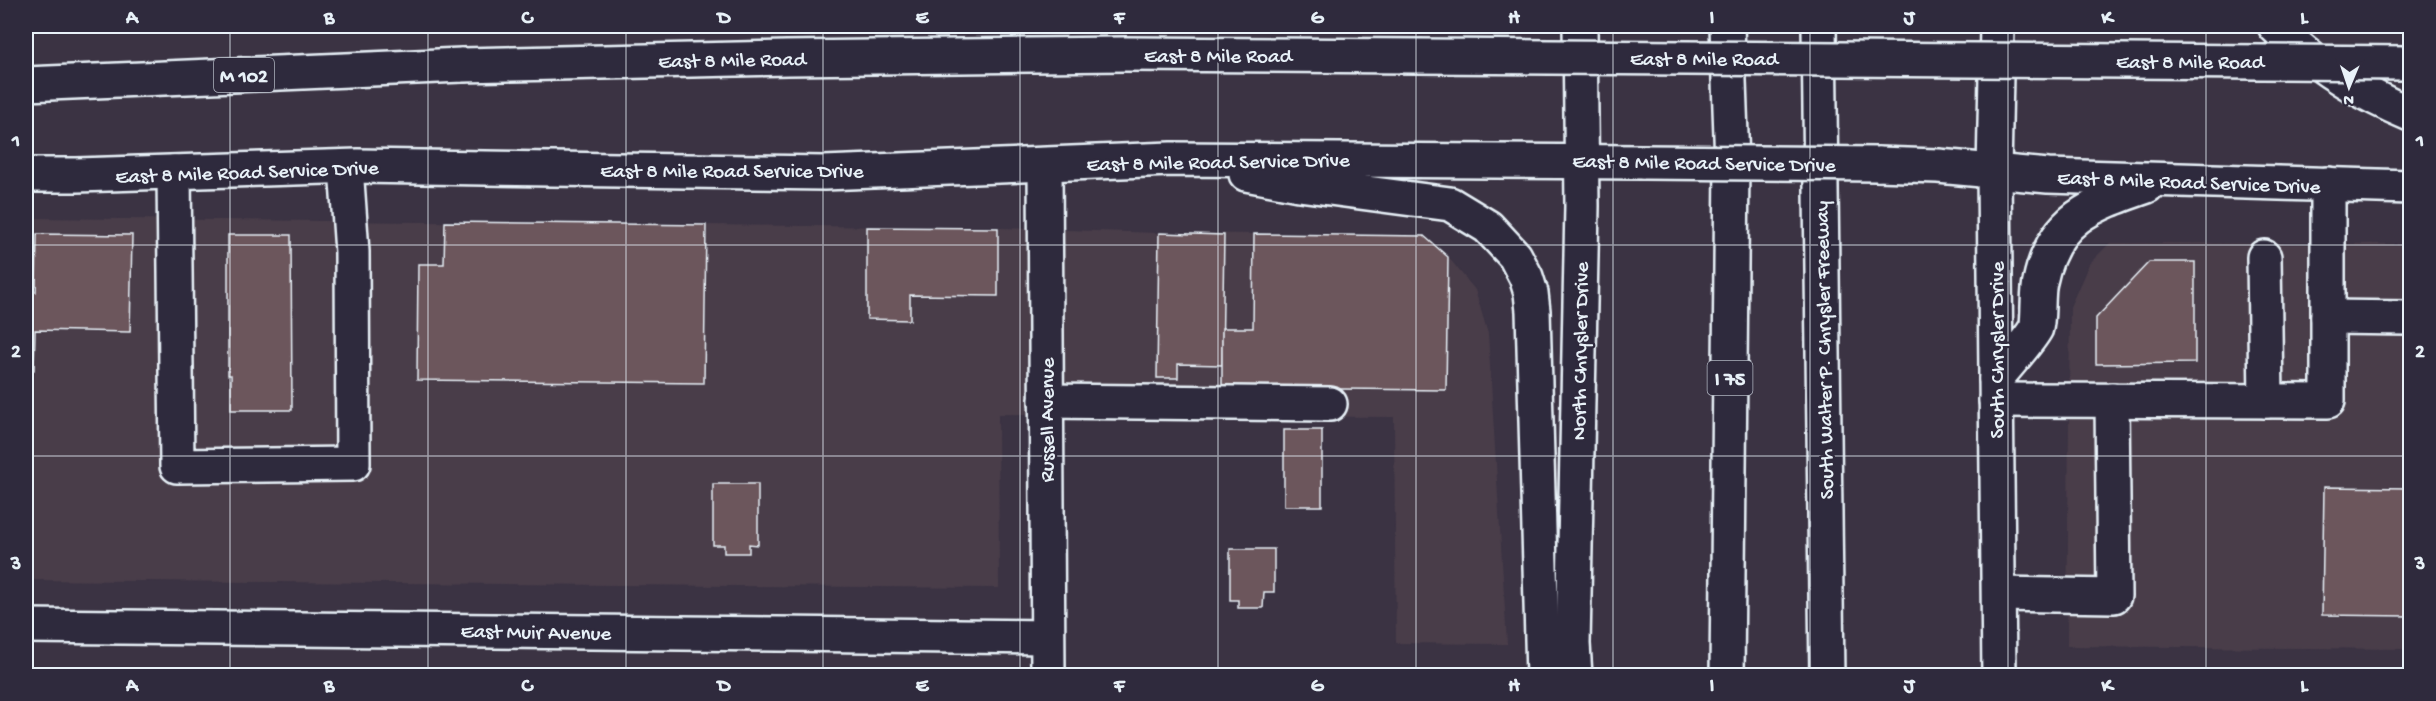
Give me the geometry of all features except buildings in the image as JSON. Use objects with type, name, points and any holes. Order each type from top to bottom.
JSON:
[{"type":"main road","name":"North Chrysler Drive","points":[[1574,660],[1582,161],[1580,26]]},
{"type":"main road","name":"I 75","points":[[1727,26],[1732,163],[1727,675]]},
{"type":"main road","name":"South Walter P. Chrysler Freeway","points":[[1819,26],[1827,675]]},
{"type":"main road","name":"South Chrysler Drive","points":[[1997,26],[1994,172],[2000,675]]},
{"type":"main road","points":[[2275,26],[2308,56],[2345,82],[2410,114]]},
{"type":"main road","name":"East 8 Mile Road","points":[[26,84],[462,65],[1125,54],[2410,63]]},
{"type":"main road","name":"East 8 Mile Road Service Drive","points":[[26,175],[346,167],[824,173],[1171,159],[1582,161],[1877,164],[1938,166],[2048,176],[2410,187]]},
{"type":"main road","points":[[1171,159],[1299,184],[1450,204],[1488,227],[1515,256],[1531,293],[1533,311],[1544,675]]},
{"type":"main road","name":"Russell Avenue","points":[[1045,165],[1048,675]]},
{"type":"main road","points":[[174,172],[177,466],[353,464],[352,252],[346,167]]},
{"type":"main road","points":[[2165,179],[2098,204],[2079,214],[2069,223],[2053,247],[2042,271],[2037,295],[2036,327],[1996,390],[2112,400],[2328,401],[2328,184]]},
{"type":"main road","points":[[2264,257],[2266,401]]},
{"type":"main road","points":[[2328,317],[2410,318]]},
{"type":"main road","points":[[1999,594],[2114,596],[2112,400]]},
{"type":"main road","points":[[1046,402],[1330,404]]},
{"type":"main road","name":"East Muir Avenue","points":[[26,626],[1047,637]]},
{"type":"main road","points":[[1560,675],[1574,660]]},
{"type":"shaded area","points":[[26,218],[998,228],[1159,233],[1424,236],[1448,257],[1475,290],[1488,334],[1507,644],[1396,643],[1394,417],[998,414],[999,588],[26,580]]},
{"type":"shaded area","points":[[2110,243],[2410,244],[2410,649],[2067,646],[2070,307],[2089,264]]}]
